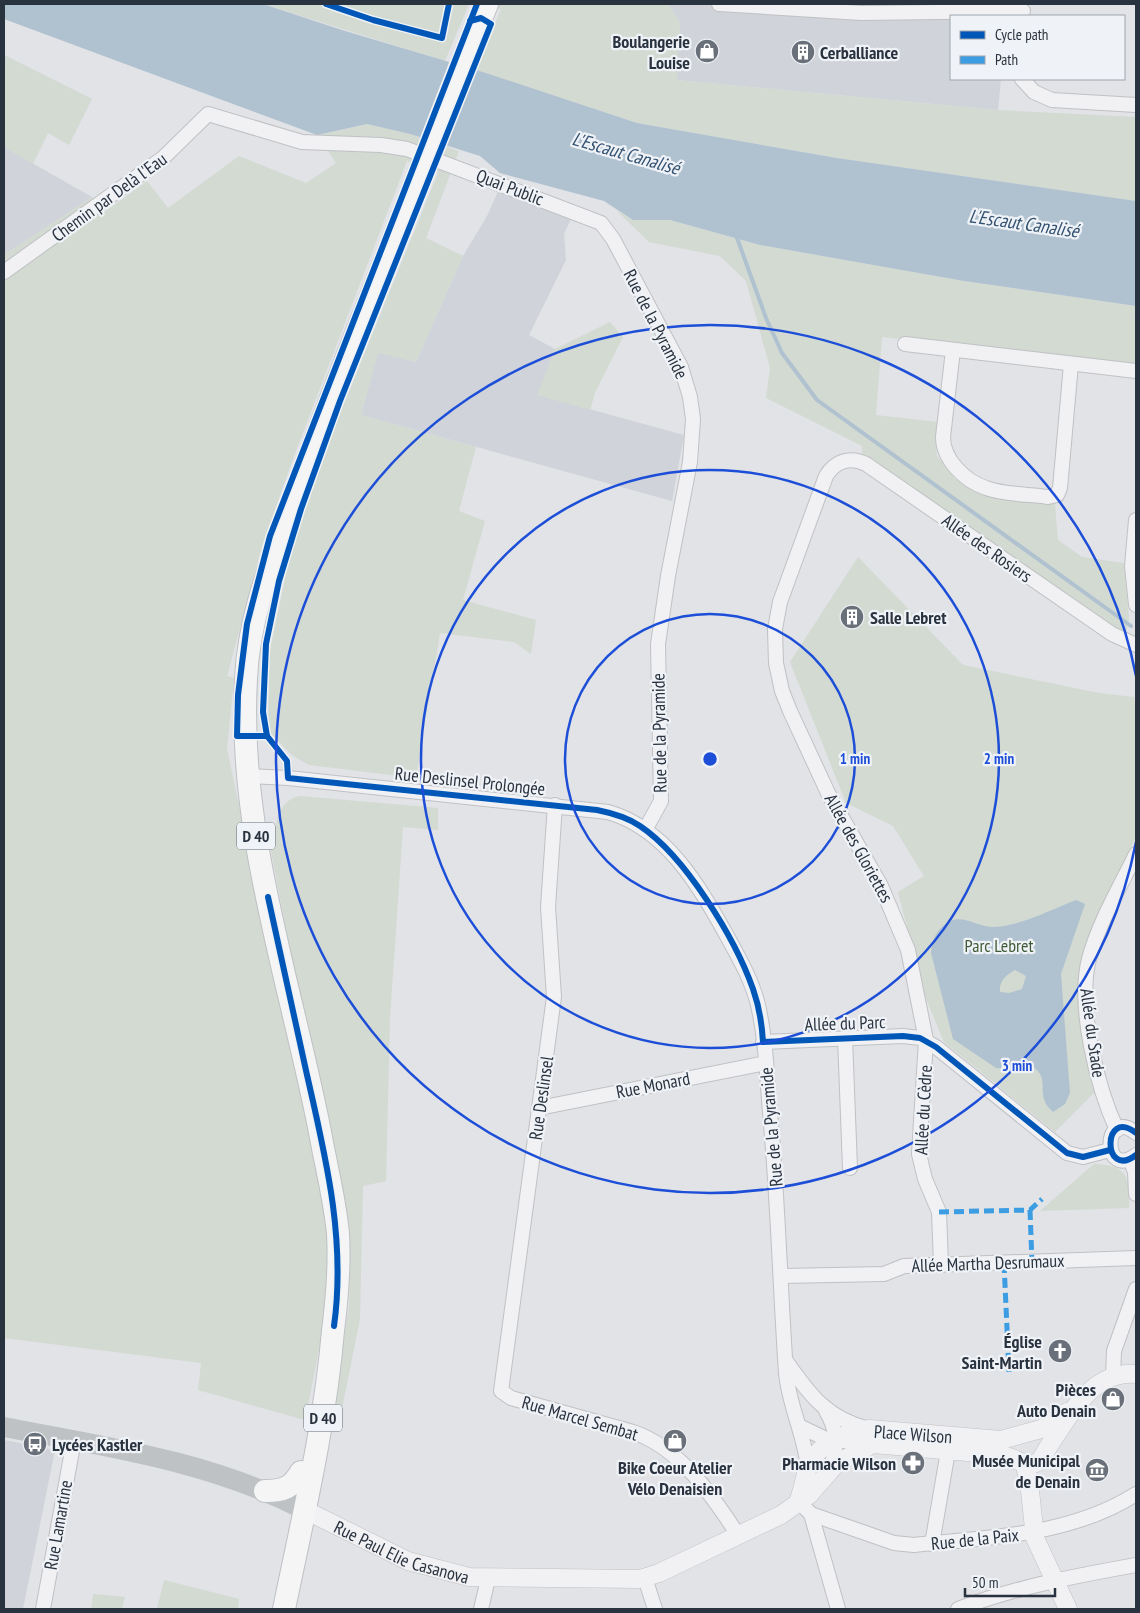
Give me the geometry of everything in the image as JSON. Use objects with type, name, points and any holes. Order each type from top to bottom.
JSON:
[{"type":"main road","name":"D 40","points":[[274,1609],[328,1388],[339,1275],[336,1220],[313,1099],[259,855],[244,713],[250,638],[261,590],[280,542],[318,432],[426,165],[487,4]]},
{"type":"main road","name":"D 40","points":[[284,1609],[300,1507],[301,1472],[320,1377],[334,1326]]},
{"type":"main road","name":"Rue Paul Elie Casanova","points":[[4,1427],[168,1459],[228,1476],[300,1507]]},
{"type":"main road","points":[[265,1491],[287,1488],[294,1483],[301,1472]]},
{"type":"street","points":[[719,4],[1023,10]]},
{"type":"street","points":[[1023,80],[1034,92],[1052,100],[1136,105]]},
{"type":"street","name":"Quai Public","points":[[208,114],[302,142],[381,145],[406,149],[426,165],[590,217]]},
{"type":"street","name":"Chemin par Delà l'Eau","points":[[4,272],[167,155],[208,114]]},
{"type":"street","name":"Rue de la Pyramide","points":[[590,217],[600,223],[613,239],[676,358],[688,388],[692,407],[690,462],[668,576],[658,644],[661,801],[645,830],[682,865],[720,923],[753,988],[766,1063],[789,1392],[808,1468]]},
{"type":"street","points":[[905,344],[1136,371]]},
{"type":"street","points":[[953,350],[943,437],[944,450],[950,462],[985,488],[1048,497],[1057,495],[1060,488],[1072,364]]},
{"type":"street","name":"Allée des Rosiers","points":[[836,464],[852,460],[866,464],[1112,634],[1136,645]]},
{"type":"street","name":"Allée des Gloriettes","points":[[836,464],[826,476],[780,602],[775,638],[777,668],[786,701],[828,792],[876,876],[900,928],[910,960],[926,1040]]},
{"type":"street","points":[[1136,520],[1132,558],[1136,596]]},
{"type":"street","name":"Rue Deslinsel Prolongée","points":[[252,776],[555,805],[608,812],[632,821],[645,830]]},
{"type":"street","name":"Rue Deslinsel","points":[[501,1390],[540,1108],[554,991],[548,898],[555,805]]},
{"type":"street","name":"Allée du Stade","points":[[1117,1130],[1100,1087],[1086,1010],[1086,980],[1094,943],[1136,854]]},
{"type":"street","name":"Allée du Parc","points":[[763,1042],[909,1036],[926,1040]]},
{"type":"street","points":[[845,1038],[850,1168]]},
{"type":"street","points":[[926,1040],[1066,1153],[1083,1157],[1110,1150]]},
{"type":"street","name":"Allée du Cèdre","points":[[926,1040],[919,1154],[922,1171],[939,1212],[941,1265]]},
{"type":"street","name":"Rue Monard","points":[[540,1108],[766,1063]]},
{"type":"street","points":[[1136,1133],[1127,1128],[1117,1130],[1110,1138],[1110,1150],[1118,1158],[1133,1157],[1136,1194]]},
{"type":"street","name":"Allée Martha Desrumaux","points":[[782,1276],[884,1274],[904,1266],[1136,1258]]},
{"type":"street","points":[[1113,1377],[1114,1351],[1136,1289]]},
{"type":"street","points":[[786,1360],[833,1422],[836,1440],[830,1469]]},
{"type":"street","points":[[1068,1609],[1034,1532],[1029,1481],[1031,1459],[1092,1388],[1113,1377],[1136,1374]]},
{"type":"street","name":"Rue Marcel Sembat","points":[[501,1390],[511,1398],[633,1432],[652,1440],[674,1456],[694,1476],[738,1535]]},
{"type":"street","name":"Place Wilson","points":[[798,1502],[812,1492],[830,1469],[872,1437],[990,1440],[1026,1434],[1056,1421],[1077,1404]]},
{"type":"street","points":[[825,1410],[872,1437]]},
{"type":"street","points":[[799,1426],[818,1436],[836,1440]]},
{"type":"street","name":"Place Wilson","points":[[798,1502],[808,1468],[819,1452],[836,1440],[852,1433],[948,1451],[1031,1459]]},
{"type":"street","points":[[1026,1434],[1042,1438],[1045,1445],[1031,1459],[1014,1446],[1026,1434]]},
{"type":"street","name":"Rue Lamartine","points":[[43,1609],[74,1440]]},
{"type":"street","points":[[932,1544],[948,1451]]},
{"type":"street","name":"Rue de la Paix","points":[[811,1514],[894,1543],[908,1545],[932,1544],[1034,1532],[1084,1520],[1136,1494]]},
{"type":"street","points":[[798,1502],[811,1514],[838,1609]]},
{"type":"street","name":"Rue Paul Elie Casanova","points":[[300,1507],[408,1561],[460,1576],[488,1579],[625,1580],[645,1578],[659,1573],[781,1515],[798,1502]]},
{"type":"street","points":[[958,1609],[1002,1593],[1055,1580],[1136,1565]]},
{"type":"street","points":[[645,1578],[655,1609]]},
{"type":"street","points":[[481,1609],[488,1579]]},
{"type":"shaded area","points":[[668,4],[1009,4],[1008,15],[950,15],[950,80],[1001,80],[998,110],[676,80],[680,23]]},
{"type":"shaded area","points":[[4,147],[92,197],[4,255]]},
{"type":"shaded area","points":[[499,189],[572,217],[564,234],[566,260],[529,335],[555,349],[538,395],[684,435],[672,501],[361,415],[378,352],[416,362],[463,256],[487,216]]},
{"type":"shaded area","points":[[4,1440],[55,1450],[23,1609],[4,1609]]},
{"type":"green space","points":[[263,4],[469,4],[445,61]]},
{"type":"green space","points":[[469,4],[668,4],[680,23],[677,80],[998,110],[1136,117],[1136,201],[837,158],[637,123],[476,70],[501,9]]},
{"type":"green space","points":[[4,55],[92,99],[69,145],[48,133],[33,164],[4,147]]},
{"type":"green space","points":[[367,124],[410,134],[459,151],[426,238],[463,256],[416,362],[378,353],[361,415],[476,447],[459,511],[485,521],[463,600],[536,620],[531,654],[514,642],[440,633],[416,778],[309,765],[293,756],[268,731],[269,655],[291,550],[341,411],[438,173],[407,161],[294,456],[262,546],[227,676],[234,678],[227,749],[327,1217],[329,1271],[325,1320],[305,1420],[198,1390],[201,1363],[4,1338],[4,255],[92,197],[103,213],[147,181],[168,208],[239,156],[306,183],[336,163],[317,135]]},
{"type":"green space","points":[[616,210],[633,220],[670,220],[760,245],[964,281],[1136,306],[1136,365],[882,337],[876,415],[938,422],[935,439],[937,456],[955,479],[980,494],[1055,504],[1058,540],[1082,557],[1124,563],[1129,619],[1127,629],[1120,631],[1113,629],[862,456],[862,446],[766,398],[770,368],[746,281],[720,256],[649,242]]},
{"type":"green space","points":[[610,322],[623,337],[595,393],[590,410],[537,395],[555,349]]},
{"type":"green space","name":"Parc Lebret","points":[[858,557],[963,665],[1099,693],[1134,697],[1136,713],[1136,836],[1082,960],[1097,1090],[1055,1132],[944,1042],[924,994],[898,892],[924,876],[893,826],[846,803],[790,662]]},
{"type":"green space","points":[[300,796],[438,808],[438,830],[403,827],[390,1018],[386,1181],[363,1186],[360,1319],[338,1429],[330,1427],[349,1306],[350,1261],[271,851],[281,810],[286,803]]},
{"type":"green space","points":[[1094,1164],[1114,1167],[1125,1175],[1129,1189],[1129,1208],[1040,1211]]},
{"type":"green space","points":[[164,1580],[239,1599],[238,1609],[157,1609]]},
{"type":"green space","points":[[93,1594],[125,1597],[122,1609],[91,1609]]},
{"type":"water","name":"L'Escaut Canalisé","points":[[4,4],[263,4],[486,73],[637,123],[837,158],[1136,201],[1136,306],[964,281],[760,245],[670,220],[633,220],[604,201],[500,173],[480,156],[410,134],[367,124],[317,135],[4,19]]},
{"type":"water","points":[[1076,900],[1085,904],[1061,974],[1070,1093],[1065,1104],[1053,1112],[1047,1106],[1043,1096],[1042,1078],[1031,1065],[1011,1069],[996,1068],[953,1039],[931,953],[937,933],[943,926],[953,920],[958,919],[990,927],[1005,926],[1026,920]],"holes":[[[1015,970],[1026,976],[1022,989],[1009,993],[1000,992],[1002,982],[1006,976]]]},
{"type":"pier","points":[[450,60],[476,68],[445,149],[419,140]]},
{"type":"waterway","points":[[736,235],[766,318],[782,353],[817,400],[1131,626]]},
{"type":"marked path","points":[[939,1212],[1030,1210],[1042,1199]]},
{"type":"marked path","points":[[1030,1210],[1032,1262]]},
{"type":"marked path","points":[[1004,1263],[1009,1372]]},
{"type":"cycle path","points":[[326,4],[373,20],[442,38],[449,4]]},
{"type":"cycle path","points":[[267,736],[237,736],[238,695],[247,624],[270,536],[477,4]]},
{"type":"cycle path","points":[[470,21],[481,18],[491,24],[340,401],[301,509],[279,581],[266,644],[263,712],[267,736],[287,761],[288,778],[597,810],[630,820],[657,840],[674,857],[691,877],[721,923],[734,946],[753,989],[760,1015],[763,1042],[903,1036],[920,1038],[936,1047],[1067,1153],[1083,1157],[1110,1150]]},
{"type":"cycle path","points":[[268,897],[321,1137],[332,1199],[338,1262],[334,1326]]},
{"type":"cycle path","points":[[1136,1133],[1125,1127],[1117,1129],[1112,1135],[1110,1144],[1112,1152],[1117,1159],[1125,1160],[1136,1155]]},
{"type":"place","name":"Boulangerie Louise","points":[[707,51]]},
{"type":"place","name":"Cerballiance","points":[[803,52]]},
{"type":"place","name":"Salle Lebret","points":[[852,617]]},
{"type":"place","name":"Église Saint-Martin","points":[[1060,1351]]},
{"type":"place","name":"Pièces Auto Denain","points":[[1113,1399]]},
{"type":"place","name":"Bike Coeur Atelier Vélo Denaisien","points":[[675,1441]]},
{"type":"place","name":"Lycées Kastler","points":[[35,1444]]},
{"type":"place","name":"Pharmacie Wilson","points":[[913,1463]]},
{"type":"place","name":"Musée Municipal de Denain","points":[[1097,1470]]}]
